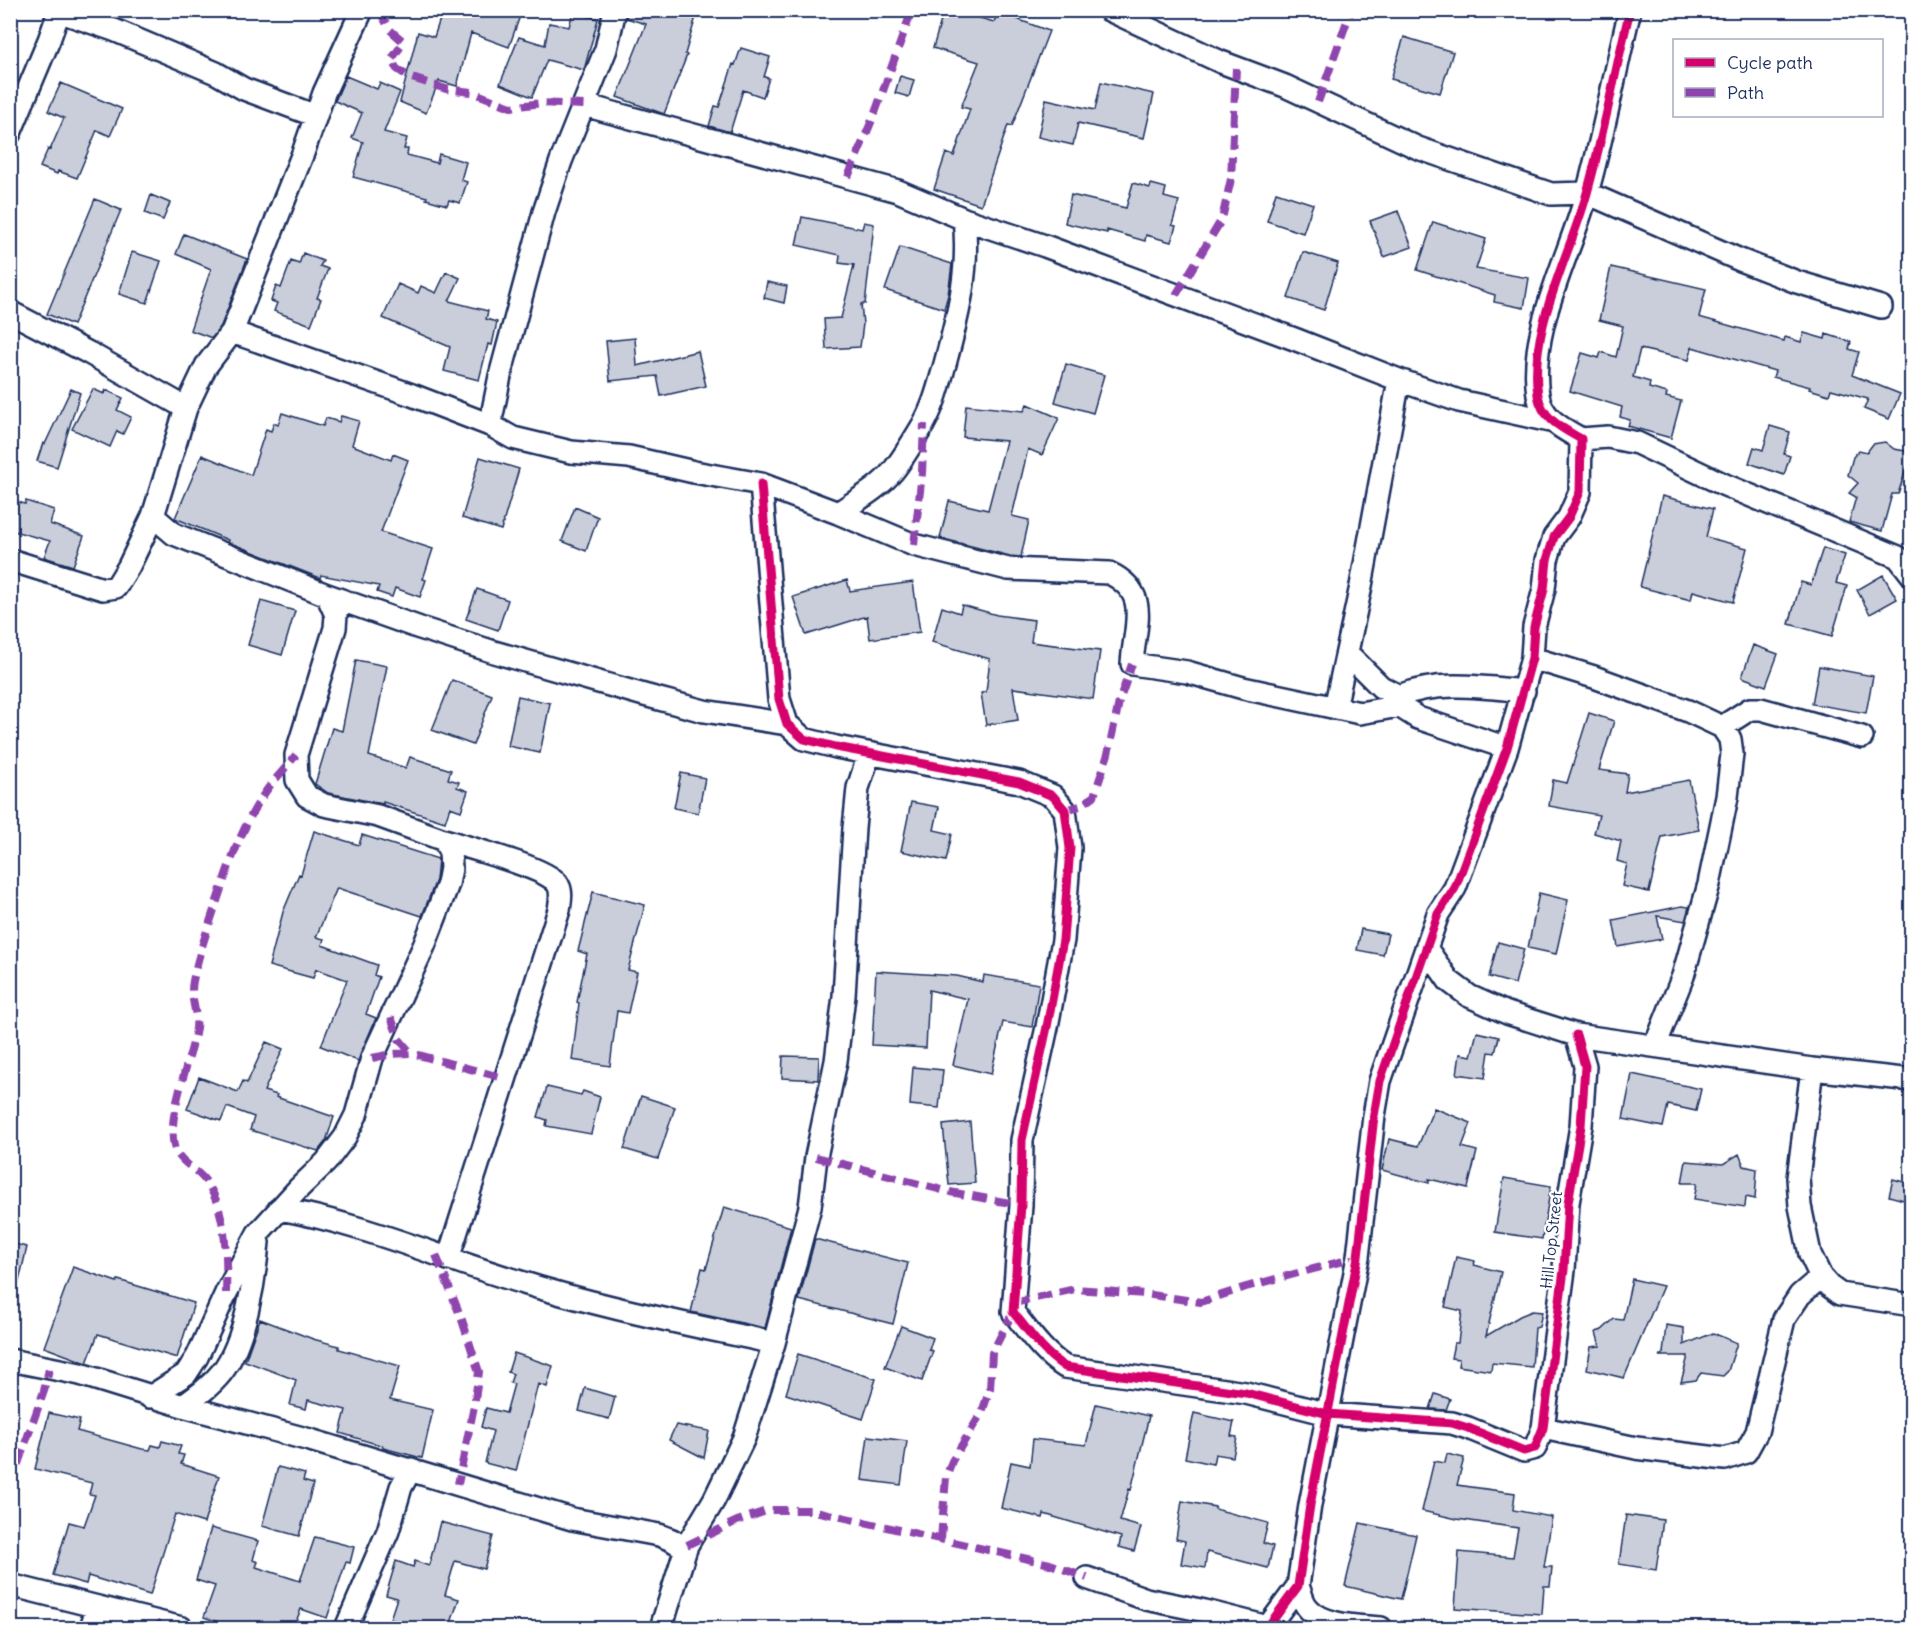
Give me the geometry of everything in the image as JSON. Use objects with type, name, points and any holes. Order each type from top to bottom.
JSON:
[{"type":"street","points":[[10,560],[103,588],[116,586],[129,566],[153,516],[186,408],[206,366],[232,332],[324,93],[362,10]]},
{"type":"street","points":[[490,424],[500,376],[544,212],[561,161],[606,49],[615,10]]},
{"type":"street","points":[[1109,10],[1221,62],[1285,86],[1418,148],[1551,195],[1587,193],[1797,282],[1881,307]]},
{"type":"street","points":[[1550,421],[1539,398],[1536,362],[1547,315],[1587,193],[1630,10]]},
{"type":"street","points":[[10,133],[49,40],[57,11],[114,30],[216,73],[244,89],[316,116]]},
{"type":"street","points":[[584,105],[898,191],[964,219],[1045,246],[1459,401],[1550,421],[1581,439],[1608,437],[1637,443],[1725,485],[1905,555],[1911,575]]},
{"type":"street","points":[[838,513],[872,490],[892,472],[924,424],[933,404],[958,318],[965,280],[964,219]]},
{"type":"street","points":[[10,312],[89,352],[186,408]]},
{"type":"street","points":[[232,332],[490,424],[513,438],[571,452],[629,457],[761,484],[914,545],[1008,569],[1109,573],[1124,580],[1132,589],[1138,604],[1132,664],[1187,672],[1243,688],[1360,714],[1399,701],[1416,689],[1457,686],[1524,691]]},
{"type":"street","points":[[1335,708],[1399,380]]},
{"type":"street","points":[[1087,1578],[1146,1599],[1205,1611],[1268,1628],[1298,1586],[1310,1505],[1358,1257],[1380,1081],[1438,914],[1455,888],[1508,748],[1532,658],[1534,627],[1554,537],[1569,517],[1580,492],[1581,439]]},
{"type":"street","points":[[761,484],[779,699],[787,724],[804,739],[869,754],[1020,782],[1053,796],[1065,810],[1070,848],[1063,940],[1022,1140],[1021,1205],[1013,1312],[1043,1350],[1065,1367],[1246,1393],[1328,1414],[1452,1423],[1524,1451],[1539,1438],[1725,1459],[1746,1452],[1757,1432],[1785,1319],[1800,1295],[1821,1276]]},
{"type":"street","points":[[153,516],[174,534],[327,595],[494,652],[704,711],[787,724]]},
{"type":"street","points":[[327,595],[336,615],[335,628],[296,755],[297,780],[307,796],[324,805],[378,816],[543,873],[558,884],[561,895],[559,910],[448,1259]]},
{"type":"street","points":[[1347,653],[1381,687],[1418,718],[1508,748]]},
{"type":"street","points":[[1532,658],[1594,677],[1688,711],[1722,727],[1730,739],[1732,754],[1725,808],[1709,884],[1683,976],[1655,1046]]},
{"type":"street","points":[[1722,727],[1750,709],[1761,709],[1862,737]]},
{"type":"street","points":[[661,1629],[686,1549],[714,1500],[744,1438],[774,1343],[810,1207],[816,1157],[836,1062],[844,996],[858,788],[869,754]]},
{"type":"street","points":[[150,1397],[186,1374],[197,1357],[226,1293],[258,1233],[326,1162],[345,1137],[356,1115],[372,1058],[424,946],[448,884],[451,868],[450,852],[444,840]]},
{"type":"street","points":[[1426,948],[1449,981],[1469,996],[1507,1013],[1576,1035],[1911,1080]]},
{"type":"street","points":[[1416,978],[1449,981]]},
{"type":"street","name":"Hill Top Street","points":[[1539,1438],[1564,1270],[1568,1203],[1581,1126],[1585,1066],[1576,1035]]},
{"type":"street","points":[[1812,1068],[1798,1178],[1800,1206],[1810,1254],[1821,1276],[1840,1294],[1911,1305]]},
{"type":"street","points":[[279,1209],[341,1222],[514,1281],[644,1315],[774,1343]]},
{"type":"street","points":[[183,1406],[207,1389],[222,1372],[232,1354],[243,1324],[253,1282],[258,1233]]},
{"type":"street","points":[[10,1360],[80,1374],[150,1397],[411,1469],[572,1519],[659,1535],[672,1539],[686,1549]]},
{"type":"street","points":[[346,1629],[388,1531],[401,1487],[411,1469]]},
{"type":"street","points":[[10,1585],[182,1629]]},
{"type":"street","points":[[1298,1586],[1307,1607],[1318,1616],[1333,1621],[1381,1629]]},
{"type":"street","points":[[91,1629],[97,1608]]},
{"type":"building","points":[[443,10],[522,10],[509,47],[471,33],[457,86],[439,81],[426,113],[400,102],[418,32],[434,37]]},
{"type":"building","points":[[627,10],[698,10],[685,54],[687,55],[664,114],[617,97],[646,24],[626,18]]},
{"type":"building","points":[[944,10],[953,10],[994,22],[998,12],[1049,31],[1012,126],[1008,125],[981,205],[934,189],[946,153],[954,156],[970,109],[961,107],[979,62],[933,48]]},
{"type":"building","points":[[573,12],[598,19],[584,70],[547,60],[532,97],[500,84],[519,37],[545,45],[549,23],[569,27]]},
{"type":"building","points":[[1404,37],[1453,52],[1440,93],[1391,79]]},
{"type":"building","points":[[741,48],[770,57],[764,77],[769,78],[763,97],[743,90],[730,132],[709,126],[715,106],[719,107],[733,64],[735,65]]},
{"type":"building","points":[[346,76],[377,89],[380,83],[400,92],[384,132],[407,138],[404,149],[408,149],[407,155],[437,163],[439,154],[466,162],[461,180],[467,182],[460,203],[449,200],[447,205],[426,199],[427,197],[353,177],[363,142],[352,138],[362,113],[335,101]]},
{"type":"building","points":[[900,76],[914,80],[909,97],[895,93]]},
{"type":"building","points":[[1101,82],[1154,94],[1144,138],[1078,123],[1073,145],[1038,137],[1046,99],[1095,110]]},
{"type":"building","points":[[61,83],[122,109],[110,136],[97,130],[77,178],[58,171],[57,174],[40,167],[64,118],[48,111]]},
{"type":"building","points":[[1133,183],[1150,188],[1151,184],[1166,188],[1164,197],[1179,201],[1172,225],[1176,226],[1171,242],[1146,235],[1145,241],[1107,230],[1107,233],[1065,223],[1071,195],[1126,208]]},
{"type":"building","points":[[1276,192],[1313,204],[1303,233],[1267,221]]},
{"type":"building","points":[[151,195],[170,203],[163,220],[145,213]]},
{"type":"building","points":[[95,199],[121,210],[73,325],[47,314]]},
{"type":"building","points":[[1398,211],[1412,247],[1384,257],[1370,221]]},
{"type":"building","points":[[802,217],[862,229],[864,222],[874,224],[865,304],[861,304],[863,324],[860,347],[826,349],[824,319],[841,318],[854,265],[839,263],[840,255],[796,245]]},
{"type":"building","points":[[1433,222],[1486,239],[1476,269],[1529,278],[1524,308],[1494,302],[1495,295],[1417,270]]},
{"type":"building","points":[[184,234],[247,259],[221,326],[212,338],[190,330],[211,269],[176,254]]},
{"type":"building","points":[[900,247],[952,264],[944,309],[885,290]]},
{"type":"building","points":[[132,252],[161,261],[147,303],[119,294]]},
{"type":"building","points":[[1303,252],[1338,263],[1324,310],[1288,298]]},
{"type":"building","points":[[303,253],[323,261],[320,266],[328,269],[317,298],[321,299],[311,325],[274,311],[277,303],[271,301],[276,286],[281,288],[291,261],[299,264]]},
{"type":"building","points":[[1611,267],[1706,289],[1699,317],[1784,341],[1785,337],[1801,342],[1804,333],[1825,339],[1826,334],[1851,342],[1849,349],[1859,352],[1852,375],[1900,394],[1889,419],[1864,409],[1868,399],[1831,389],[1829,395],[1809,389],[1810,387],[1773,377],[1775,371],[1692,347],[1689,360],[1640,349],[1633,377],[1650,382],[1649,388],[1667,393],[1666,397],[1681,401],[1671,438],[1628,426],[1630,420],[1620,417],[1622,407],[1570,391],[1582,353],[1599,358],[1601,352],[1616,357],[1623,326],[1599,320]]},
{"type":"building","points":[[446,272],[460,278],[449,301],[488,311],[486,319],[497,322],[492,345],[488,344],[479,380],[444,371],[450,347],[383,318],[398,284],[418,293],[421,286],[436,293]]},
{"type":"building","points":[[767,282],[787,286],[784,303],[764,298]]},
{"type":"building","points":[[635,338],[637,366],[698,351],[706,386],[661,396],[657,376],[610,381],[606,341]]},
{"type":"building","points":[[1066,364],[1104,375],[1093,413],[1055,402]]},
{"type":"building","points":[[71,389],[80,393],[57,467],[37,461],[43,443],[45,444]]},
{"type":"building","points":[[93,389],[104,394],[106,390],[123,398],[117,410],[131,417],[123,434],[117,431],[110,447],[72,429]]},
{"type":"building","points":[[1027,404],[1059,418],[1042,455],[1028,449],[1012,516],[1029,520],[1021,557],[940,538],[949,501],[988,510],[1006,441],[963,437],[966,405],[1024,411]]},
{"type":"building","points":[[282,413],[323,426],[326,418],[339,422],[341,416],[359,421],[352,445],[391,460],[393,454],[408,460],[381,532],[433,549],[423,579],[426,580],[420,597],[395,588],[392,597],[377,592],[379,586],[321,575],[320,578],[228,542],[228,540],[175,518],[202,455],[251,475],[266,429],[271,431],[274,423],[278,425]]},
{"type":"building","points":[[1770,426],[1790,432],[1784,454],[1790,456],[1784,475],[1749,463],[1754,447],[1763,450]]},
{"type":"building","points":[[1885,442],[1894,449],[1911,452],[1911,454],[1898,494],[1892,494],[1882,531],[1849,522],[1856,497],[1849,493],[1858,483],[1848,475],[1853,457],[1859,450],[1867,452],[1873,444]]},
{"type":"building","points":[[480,457],[519,469],[501,530],[462,518]]},
{"type":"building","points":[[1662,496],[1713,509],[1706,537],[1747,548],[1733,602],[1693,591],[1691,600],[1640,587]]},
{"type":"building","points":[[10,500],[25,504],[26,501],[54,510],[50,524],[84,536],[73,566],[44,557],[50,541],[10,530]]},
{"type":"building","points":[[575,507],[598,517],[586,551],[562,541]]},
{"type":"building","points":[[1823,548],[1845,555],[1836,583],[1847,586],[1832,636],[1789,624],[1801,582],[1811,585]]},
{"type":"building","points":[[1883,575],[1897,599],[1870,614],[1857,590]]},
{"type":"building","points":[[847,580],[850,591],[913,582],[920,632],[870,639],[867,616],[806,635],[793,597]]},
{"type":"building","points":[[477,589],[508,600],[498,630],[466,619]]},
{"type":"building","points":[[261,601],[295,611],[282,655],[248,645]]},
{"type":"building","points":[[962,605],[997,615],[1034,620],[1031,642],[1100,651],[1093,699],[1013,688],[1018,720],[986,725],[981,693],[986,692],[990,659],[932,642],[942,607],[960,613]]},
{"type":"building","points":[[1753,645],[1778,654],[1766,686],[1742,677]]},
{"type":"building","points":[[356,660],[387,666],[369,756],[406,768],[410,757],[451,770],[448,779],[459,782],[457,787],[468,791],[461,811],[450,807],[445,822],[383,802],[383,804],[328,793],[315,784],[332,728],[342,731]]},
{"type":"building","points":[[1819,666],[1873,676],[1866,713],[1812,704]]},
{"type":"building","points":[[452,680],[492,695],[473,745],[432,730]]},
{"type":"building","points":[[518,696],[550,703],[540,753],[508,746]]},
{"type":"building","points":[[1589,713],[1614,721],[1599,770],[1628,774],[1625,792],[1689,780],[1699,830],[1662,837],[1649,892],[1622,886],[1627,864],[1617,861],[1621,841],[1594,833],[1599,815],[1549,806],[1553,780],[1567,783]]},
{"type":"building","points":[[681,773],[705,778],[698,813],[674,808]]},
{"type":"building","points":[[911,802],[939,807],[934,830],[952,834],[946,861],[901,851]]},
{"type":"building","points":[[314,831],[359,845],[362,835],[438,859],[436,880],[422,916],[337,888],[316,937],[324,939],[322,945],[377,965],[374,975],[379,977],[366,1014],[376,1018],[358,1061],[321,1046],[347,980],[316,969],[313,978],[269,966],[283,912],[299,874],[301,875]]},
{"type":"building","points":[[593,892],[645,905],[628,970],[637,972],[628,1013],[617,1011],[610,1066],[572,1060],[579,1003],[577,1002],[587,954],[578,951]]},
{"type":"building","points":[[1539,893],[1568,900],[1556,954],[1528,948]]},
{"type":"building","points":[[1682,906],[1689,907],[1685,921],[1657,916],[1662,939],[1618,947],[1613,920]]},
{"type":"building","points":[[1361,929],[1388,934],[1383,955],[1357,950]]},
{"type":"building","points":[[1498,942],[1524,949],[1515,984],[1489,977]]},
{"type":"building","points":[[876,971],[957,976],[983,982],[984,975],[1039,984],[1032,1027],[1003,1022],[991,1074],[953,1065],[968,999],[929,990],[926,1048],[872,1045]]},
{"type":"building","points":[[1477,1032],[1499,1037],[1495,1053],[1489,1052],[1485,1078],[1457,1074],[1460,1054],[1471,1056]]},
{"type":"building","points":[[266,1042],[283,1049],[264,1091],[334,1117],[326,1141],[318,1151],[250,1130],[254,1117],[227,1107],[221,1121],[187,1109],[199,1077],[238,1092],[243,1081],[247,1083]]},
{"type":"building","points":[[783,1056],[819,1057],[818,1080],[782,1078]]},
{"type":"building","points":[[913,1067],[943,1070],[939,1108],[910,1105]]},
{"type":"building","points":[[1632,1074],[1701,1089],[1696,1111],[1668,1105],[1663,1127],[1623,1119]]},
{"type":"building","points":[[547,1087],[581,1095],[583,1091],[600,1097],[591,1134],[546,1126],[547,1120],[538,1117]]},
{"type":"building","points":[[641,1096],[675,1107],[658,1159],[624,1149]]},
{"type":"building","points":[[1434,1108],[1471,1123],[1462,1147],[1477,1151],[1468,1188],[1429,1179],[1429,1183],[1382,1170],[1389,1139],[1418,1146]]},
{"type":"building","points":[[970,1122],[975,1183],[949,1185],[943,1125]]},
{"type":"building","points":[[1739,1154],[1744,1166],[1757,1169],[1755,1199],[1746,1197],[1745,1207],[1694,1199],[1697,1183],[1682,1183],[1686,1161],[1723,1164]]},
{"type":"building","points":[[1504,1178],[1551,1186],[1542,1239],[1495,1232]]},
{"type":"building","points":[[1893,1179],[1911,1184],[1911,1202],[1889,1196]]},
{"type":"building","points":[[724,1207],[791,1227],[765,1328],[691,1312],[702,1268],[706,1269]]},
{"type":"building","points":[[815,1239],[908,1263],[893,1324],[799,1300]]},
{"type":"building","points":[[10,1243],[27,1247],[17,1290],[10,1289]]},
{"type":"building","points":[[1456,1257],[1475,1261],[1474,1265],[1501,1272],[1486,1336],[1520,1316],[1532,1311],[1542,1312],[1539,1327],[1535,1328],[1532,1367],[1492,1363],[1491,1371],[1458,1366],[1459,1359],[1451,1358],[1454,1343],[1458,1343],[1462,1311],[1445,1307]]},
{"type":"building","points":[[73,1267],[117,1282],[118,1280],[194,1303],[177,1358],[98,1334],[87,1363],[44,1347]]},
{"type":"building","points":[[1632,1279],[1663,1286],[1624,1378],[1587,1369],[1591,1347],[1600,1346],[1596,1332],[1602,1330],[1614,1319],[1623,1320]]},
{"type":"building","points":[[260,1319],[339,1346],[339,1349],[400,1366],[390,1400],[433,1410],[422,1458],[383,1448],[383,1446],[340,1433],[346,1410],[308,1400],[306,1409],[290,1405],[296,1380],[245,1361]]},
{"type":"building","points":[[1666,1325],[1684,1328],[1684,1345],[1713,1333],[1737,1343],[1728,1371],[1723,1376],[1701,1373],[1696,1380],[1681,1382],[1688,1356],[1659,1356],[1663,1354]]},
{"type":"building","points":[[901,1326],[933,1338],[929,1350],[933,1351],[922,1381],[885,1367]]},
{"type":"building","points":[[514,1353],[553,1366],[547,1387],[538,1384],[516,1471],[485,1463],[493,1431],[481,1427],[486,1408],[506,1413],[514,1384],[510,1383],[513,1374],[508,1372]]},
{"type":"building","points":[[798,1354],[876,1379],[863,1419],[786,1394]]},
{"type":"building","points":[[585,1388],[615,1397],[609,1419],[579,1411]]},
{"type":"building","points":[[1435,1394],[1450,1399],[1446,1410],[1430,1409]]},
{"type":"building","points":[[1096,1404],[1149,1416],[1131,1490],[1129,1489],[1120,1521],[1141,1527],[1134,1551],[1119,1547],[1121,1537],[1044,1514],[1043,1518],[1001,1508],[1011,1462],[1030,1466],[1033,1439],[1086,1445]]},
{"type":"building","points":[[49,1413],[80,1420],[77,1431],[142,1449],[150,1450],[152,1445],[160,1447],[162,1441],[181,1446],[178,1454],[184,1455],[181,1464],[219,1476],[204,1523],[175,1514],[150,1595],[88,1576],[86,1584],[53,1575],[69,1522],[84,1526],[95,1495],[89,1494],[92,1483],[35,1469]]},
{"type":"building","points":[[1194,1413],[1234,1422],[1231,1436],[1237,1437],[1233,1457],[1215,1454],[1213,1464],[1185,1458]]},
{"type":"building","points":[[676,1425],[709,1431],[704,1458],[669,1440]]},
{"type":"building","points":[[868,1436],[907,1441],[901,1485],[862,1480]]},
{"type":"building","points":[[1447,1454],[1464,1458],[1457,1485],[1515,1493],[1513,1510],[1552,1517],[1544,1567],[1552,1567],[1550,1586],[1544,1586],[1542,1614],[1455,1608],[1459,1552],[1513,1557],[1518,1528],[1422,1511],[1434,1461],[1445,1463]]},
{"type":"building","points":[[278,1467],[305,1474],[303,1481],[313,1484],[299,1536],[262,1526]]},
{"type":"building","points":[[1182,1501],[1215,1507],[1215,1509],[1268,1523],[1263,1543],[1273,1546],[1268,1568],[1207,1552],[1205,1568],[1181,1564],[1185,1541],[1176,1539]]},
{"type":"building","points":[[1626,1515],[1663,1520],[1656,1570],[1619,1564]]},
{"type":"building","points":[[440,1522],[493,1536],[484,1569],[455,1561],[445,1595],[459,1599],[449,1629],[418,1629],[390,1619],[397,1598],[386,1595],[396,1561],[413,1567],[415,1561],[429,1566]]},
{"type":"building","points":[[1360,1523],[1416,1535],[1401,1599],[1345,1586]]},
{"type":"building","points":[[211,1528],[258,1541],[253,1560],[258,1562],[256,1567],[300,1581],[315,1537],[354,1547],[350,1563],[346,1562],[327,1618],[301,1609],[293,1629],[237,1629],[204,1617],[215,1586],[196,1580]]},
{"type":"marked path","points":[[380,10],[389,29],[404,42],[391,60],[397,69],[409,77],[446,89],[472,92],[511,107],[541,103],[584,105]]},
{"type":"marked path","points":[[848,177],[875,113],[912,10]]},
{"type":"marked path","points":[[1318,102],[1351,10]]},
{"type":"marked path","points":[[1176,295],[1222,219],[1231,179],[1236,68]]},
{"type":"marked path","points":[[914,545],[922,473],[924,424]]},
{"type":"marked path","points":[[1065,810],[1080,806],[1094,796],[1108,754],[1119,702],[1132,664]]},
{"type":"marked path","points":[[226,1293],[226,1251],[219,1208],[207,1183],[176,1152],[173,1120],[196,1027],[192,994],[193,981],[220,891],[238,844],[260,800],[296,755]]},
{"type":"marked path","points":[[391,1017],[399,1039],[411,1053]]},
{"type":"marked path","points":[[372,1058],[411,1053],[504,1078]]},
{"type":"marked path","points":[[816,1157],[950,1192],[1021,1205]]},
{"type":"marked path","points":[[436,1255],[462,1320],[479,1372],[458,1484]]},
{"type":"marked path","points":[[1014,1303],[1075,1289],[1145,1294],[1201,1302],[1246,1287],[1358,1257]]},
{"type":"marked path","points":[[941,1539],[946,1477],[952,1461],[982,1412],[990,1389],[992,1353],[1013,1312]]},
{"type":"marked path","points":[[10,1486],[44,1391],[49,1369]]},
{"type":"marked path","points":[[687,1545],[737,1521],[769,1510],[811,1510],[1050,1564],[1087,1578]]},
{"type":"marked path","points":[[155,1628],[162,1622]]},
{"type":"cycle path","points":[[1267,1628],[1298,1586],[1310,1505],[1358,1257],[1380,1081],[1438,914],[1455,888],[1507,748],[1532,658],[1534,627],[1544,589],[1547,560],[1554,537],[1569,517],[1580,492],[1581,439],[1548,417],[1540,403],[1537,370],[1539,344],[1552,293],[1587,193],[1630,10]]},
{"type":"cycle path","points":[[761,484],[779,699],[787,724],[804,739],[1019,782],[1053,796],[1065,810],[1070,848],[1063,940],[1022,1140],[1021,1205],[1013,1312],[1043,1349],[1065,1367],[1246,1393],[1328,1414],[1452,1423],[1524,1451],[1535,1448],[1543,1428],[1564,1270],[1568,1203],[1581,1126],[1585,1066],[1576,1035]]}]
